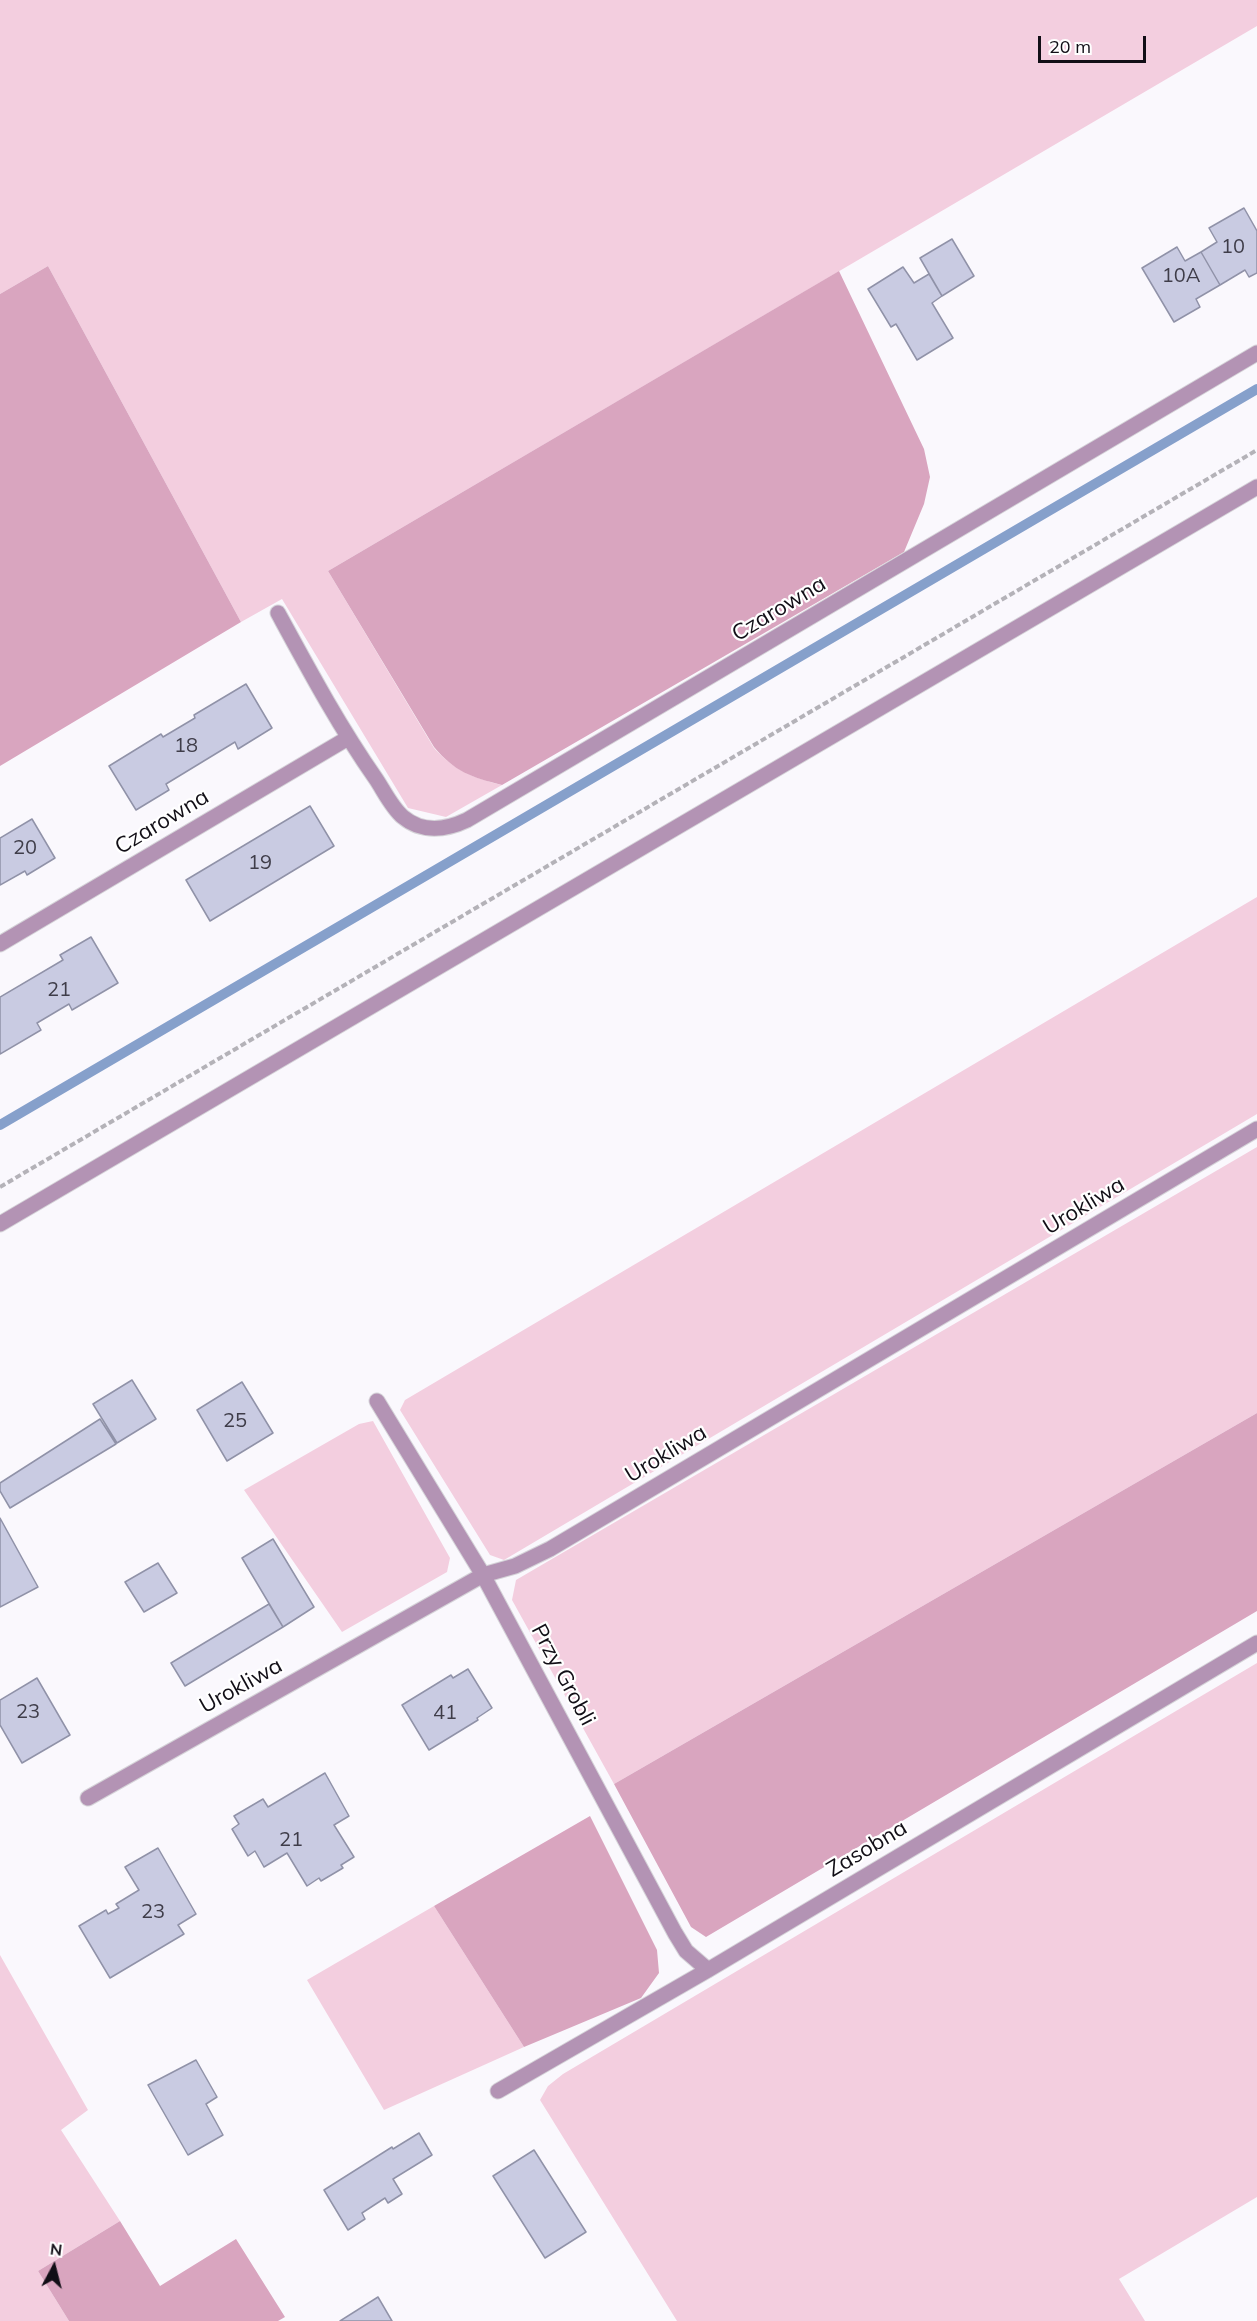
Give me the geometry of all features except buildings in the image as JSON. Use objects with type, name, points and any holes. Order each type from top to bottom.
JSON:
[{"type":"street","name":"Czarowna","points":[[278,613],[348,738],[402,816],[417,825],[435,829],[450,828],[1257,353]]},
{"type":"street","points":[[0,1224],[1257,487]]},
{"type":"street","name":"Czarowna","points":[[0,944],[348,738]]},
{"type":"street","name":"Urokliwa","points":[[88,1797],[483,1575],[516,1566],[550,1549],[1257,1129]]},
{"type":"street","name":"Przy Grobli","points":[[377,1401],[483,1575],[675,1933],[686,1951],[708,1970]]},
{"type":"street","name":"Zasobna","points":[[498,2091],[708,1970],[1257,1643]]},
{"type":"path","points":[[0,1187],[1257,450]]},
{"type":"shaded area","points":[[0,0],[1257,0],[1257,26],[328,571],[434,748],[449,762],[465,772],[502,785],[446,817],[408,808],[282,599],[241,622],[48,266],[0,294]]},
{"type":"shaded area","points":[[48,266],[241,622],[0,766],[0,294]]},
{"type":"shaded area","points":[[839,271],[924,449],[930,477],[924,504],[904,552],[502,785],[472,776],[449,762],[434,747],[328,571]]},
{"type":"shaded area","points":[[1257,897],[1257,1114],[504,1560],[490,1555],[400,1410],[405,1400]]},
{"type":"shaded area","points":[[1257,1147],[1257,1413],[614,1784],[512,1600],[516,1580]]},
{"type":"shaded area","points":[[1257,1413],[1257,1611],[706,1937],[691,1927],[614,1784]]},
{"type":"shaded area","points":[[373,1421],[450,1558],[447,1572],[342,1632],[244,1490],[359,1424]]},
{"type":"shaded area","points":[[1257,1663],[1257,2197],[1119,2279],[1145,2321],[677,2321],[540,2100],[548,2086],[563,2074]]},
{"type":"shaded area","points":[[590,1816],[657,1950],[659,1973],[641,1998],[524,2047],[434,1906]]},
{"type":"shaded area","points":[[434,1906],[524,2047],[384,2110],[307,1980]]},
{"type":"shaded area","points":[[0,1955],[88,2110],[61,2130],[120,2221],[38,2271],[69,2321],[0,2321]]},
{"type":"shaded area","points":[[120,2221],[160,2286],[236,2239],[285,2317],[278,2321],[69,2321],[38,2271]]},
{"type":"waterway","points":[[0,1125],[1257,389]]}]
